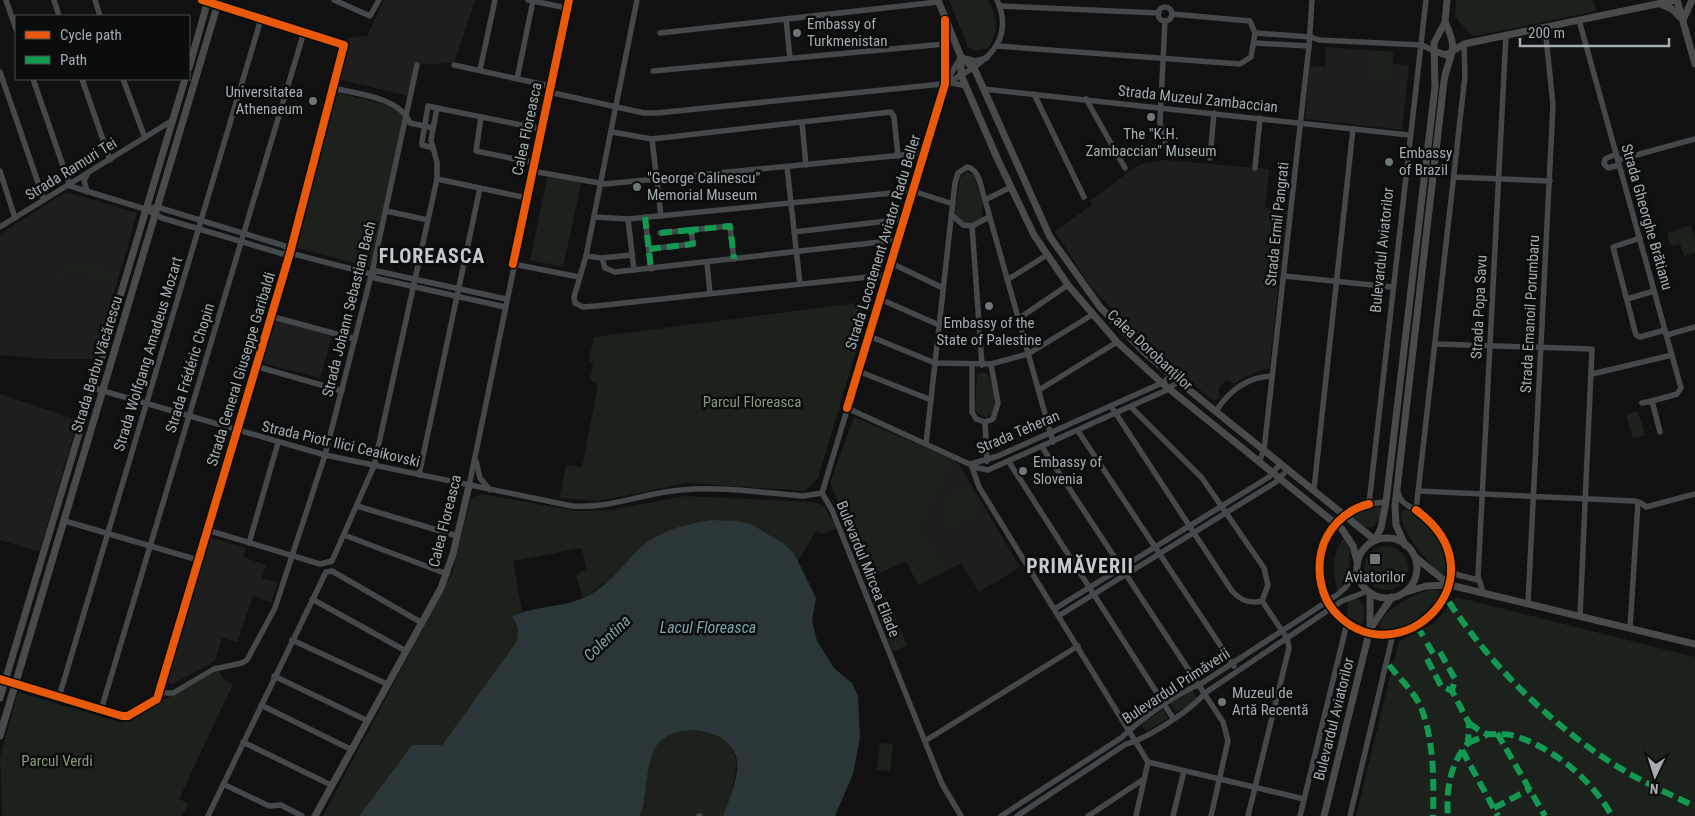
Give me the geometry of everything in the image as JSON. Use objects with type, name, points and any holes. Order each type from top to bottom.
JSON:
[{"type":"main road","points":[[1447,0],[1445,22],[1435,39],[1436,73],[1386,502],[1381,528],[1375,540],[1362,551],[1357,561],[1359,578],[1369,592],[1376,596],[1392,597],[1426,586],[1450,585],[1695,644]]},
{"type":"main road","points":[[1434,51],[1444,56],[1464,44],[1676,0],[1695,64]]},
{"type":"main road","points":[[1682,20],[1692,0]]},
{"type":"main road","points":[[190,64],[206,1]]},
{"type":"main road","name":"Calea Dorobanților","points":[[938,1],[961,57],[961,75],[1011,187],[1047,254],[1068,285],[1117,342],[1162,383],[1337,524],[1350,539],[1357,561]]},
{"type":"main road","name":"Strada Barbu Văcărescu","points":[[0,736],[218,2]]},
{"type":"main road","points":[[1657,4],[1672,9],[1682,20]]},
{"type":"main road","points":[[1405,545],[1395,520],[1395,506],[1446,73],[1453,52],[1453,39],[1445,22]]},
{"type":"main road","points":[[1435,39],[1442,36],[1464,44]]},
{"type":"main road","name":"Calea Dorobanților","points":[[961,57],[974,68],[1050,237],[1100,307],[1143,351],[1178,382],[1288,468],[1375,540]]},
{"type":"main road","name":"Strada Barbu Văcărescu","points":[[0,698],[3,680],[93,388],[185,80]]},
{"type":"main road","name":"Calea Floreasca","points":[[315,816],[366,720],[422,623],[447,574],[469,486]]},
{"type":"main road","points":[[1375,540],[1394,539],[1405,545],[1415,556],[1450,585]]},
{"type":"main road","points":[[1406,592],[1415,577],[1415,556]]},
{"type":"main road","name":"Bulevardul Aviatorilor","points":[[1324,816],[1370,630],[1369,592]]},
{"type":"main road","name":"Bulevardul Aviatorilor","points":[[1370,630],[1392,597]]},
{"type":"street","points":[[6,0],[15,26]]},
{"type":"street","points":[[54,0],[59,15]]},
{"type":"street","points":[[94,0],[100,15]]},
{"type":"street","points":[[336,0],[370,16],[379,0]]},
{"type":"street","points":[[480,70],[495,0]]},
{"type":"street","points":[[517,79],[531,0],[567,8]]},
{"type":"street","name":"Calea Floreasca","points":[[469,486],[532,171],[569,0]]},
{"type":"street","points":[[637,0],[586,256],[574,297],[575,303],[583,307],[596,306],[888,274]]},
{"type":"street","points":[[1015,0],[1018,6]]},
{"type":"street","points":[[945,84],[974,68],[987,58],[997,46],[1002,25],[998,3],[1018,6],[1159,13],[1165,7],[1165,0]]},
{"type":"street","name":"Strada Ermil Pangrati","points":[[1259,462],[1264,450],[1284,276],[1310,46],[1312,0]]},
{"type":"street","name":"Bulevardul Aviatorilor","points":[[1368,504],[1426,0]]},
{"type":"street","points":[[206,1],[218,2],[261,19],[304,32]]},
{"type":"street","points":[[660,33],[938,1]]},
{"type":"street","points":[[1165,7],[1170,9],[1172,14]]},
{"type":"street","points":[[1159,13],[1160,18],[1164,21],[1160,123],[1168,153]]},
{"type":"street","points":[[1164,21],[1169,20],[1172,14]]},
{"type":"street","points":[[997,46],[1245,63],[1251,57],[1255,43],[1255,34],[1253,24],[1247,20],[1172,14]]},
{"type":"street","name":"Strada Wolfgang Amadeus Mozart","points":[[59,697],[261,19]]},
{"type":"street","points":[[786,19],[790,58]]},
{"type":"street","points":[[653,71],[945,44],[945,20]]},
{"type":"street","name":"Strada Gheorghe Brătianu","points":[[1579,20],[1681,388],[1677,394],[1642,403]]},
{"type":"street","name":"Strada Emanoil Porumbaru","points":[[1528,603],[1553,90],[1545,27]]},
{"type":"street","name":"Strada General Giuseppe Garibaldi","points":[[101,710],[128,716],[157,699],[161,686],[290,252],[344,45],[304,32]]},
{"type":"street","name":"Strada Frédéric Chopin","points":[[101,710],[304,32]]},
{"type":"street","points":[[1255,34],[1310,37],[1319,40],[1422,45],[1434,51]]},
{"type":"street","name":"Strada Popa Savu","points":[[1478,580],[1506,35]]},
{"type":"street","points":[[1422,45],[1435,39]]},
{"type":"street","points":[[1255,43],[1310,46],[1319,40]]},
{"type":"street","points":[[1416,510],[1466,71],[1464,44]]},
{"type":"street","points":[[961,57],[975,61],[987,58]]},
{"type":"street","name":"Strada Locotenent Aviator Radu Beller","points":[[822,493],[945,84],[961,57]]},
{"type":"street","points":[[454,64],[517,79],[584,100],[657,113],[945,84],[966,86]]},
{"type":"street","name":"Strada Johann Sebastian Bach","points":[[161,686],[162,691],[167,694],[222,665],[242,663],[247,660],[275,608],[325,455],[342,391],[386,211],[417,65]]},
{"type":"street","points":[[0,72],[44,200]]},
{"type":"street","points":[[33,80],[70,186],[145,209],[155,215],[199,230],[283,254],[290,252],[371,274],[375,278],[505,307]]},
{"type":"street","points":[[82,80],[110,160]]},
{"type":"street","points":[[123,80],[145,138]]},
{"type":"street","points":[[333,88],[380,100],[406,114],[410,123],[433,128]]},
{"type":"street","name":"Strada Muzeul Zambaccian","points":[[984,89],[1409,135]]},
{"type":"street","points":[[1034,94],[1084,197]]},
{"type":"street","points":[[1086,99],[1125,168]]},
{"type":"street","points":[[433,148],[422,145],[428,106],[541,129]]},
{"type":"street","points":[[207,530],[320,564],[332,561],[374,466],[437,179],[437,162],[431,140],[437,108]]},
{"type":"street","points":[[612,132],[652,139],[891,112],[894,118],[898,156]]},
{"type":"street","points":[[1210,158],[1214,113]]},
{"type":"street","points":[[481,117],[475,150],[534,163]]},
{"type":"street","points":[[1255,168],[1260,118]]},
{"type":"street","name":"Strada Ramuri Tei","points":[[0,227],[70,186],[172,120]]},
{"type":"street","points":[[802,123],[806,165]]},
{"type":"street","points":[[1314,489],[1353,129]]},
{"type":"street","points":[[155,132],[164,132],[168,135]]},
{"type":"street","points":[[652,139],[661,216]]},
{"type":"street","points":[[1618,160],[1695,139]]},
{"type":"street","points":[[532,171],[601,184],[924,153]]},
{"type":"street","points":[[788,166],[800,284]]},
{"type":"street","points":[[926,444],[956,178],[963,168],[971,168],[976,173],[985,200],[1053,442]]},
{"type":"street","points":[[0,171],[15,218]]},
{"type":"street","points":[[87,192],[84,180],[88,173]]},
{"type":"street","points":[[1454,177],[1550,181]]},
{"type":"street","points":[[437,179],[527,198]]},
{"type":"street","points":[[985,200],[1011,187]]},
{"type":"street","points":[[419,475],[480,188]]},
{"type":"street","points":[[594,217],[628,219],[913,191],[953,204]]},
{"type":"street","points":[[145,209],[158,207],[285,246],[290,252]]},
{"type":"street","points":[[386,211],[428,220]]},
{"type":"street","points":[[953,216],[963,225],[972,226],[989,217]]},
{"type":"street","points":[[645,217],[651,269]]},
{"type":"street","points":[[628,219],[634,270]]},
{"type":"street","points":[[794,232],[904,219]]},
{"type":"street","points":[[660,233],[730,226],[734,259]]},
{"type":"street","points":[[972,226],[982,365]]},
{"type":"street","points":[[649,249],[693,244],[691,230]]},
{"type":"street","points":[[1640,238],[1613,247],[1637,336],[1695,327]]},
{"type":"street","points":[[602,258],[607,270],[615,272],[898,240]]},
{"type":"street","points":[[1007,280],[1047,254]]},
{"type":"street","points":[[586,256],[602,258],[632,255]]},
{"type":"street","points":[[707,263],[710,293]]},
{"type":"street","points":[[891,263],[944,288]]},
{"type":"street","points":[[513,264],[579,277]]},
{"type":"street","points":[[371,274],[377,271],[506,299]]},
{"type":"street","points":[[1284,276],[1392,287]]},
{"type":"street","points":[[1018,319],[1068,285]]},
{"type":"street","points":[[1627,299],[1654,291]]},
{"type":"street","points":[[880,299],[939,325]]},
{"type":"street","points":[[869,336],[935,363],[982,365],[1028,354],[1092,315]]},
{"type":"street","points":[[270,316],[355,339]]},
{"type":"street","points":[[1039,390],[1117,342]]},
{"type":"street","points":[[1436,344],[1591,348],[1592,374],[1580,616]]},
{"type":"street","points":[[1592,374],[1672,355]]},
{"type":"street","points":[[972,365],[972,412],[976,419],[985,422],[993,419],[998,407],[991,364]]},
{"type":"street","points":[[255,366],[342,391]]},
{"type":"street","points":[[858,371],[931,400]]},
{"type":"street","name":"Strada Teheran","points":[[971,464],[987,461],[1162,383],[1171,376]]},
{"type":"street","points":[[1216,411],[1225,398],[1237,387],[1262,377],[1272,376]]},
{"type":"street","name":"Strada Teheran","points":[[971,464],[988,470],[1009,462],[1131,407],[1169,389],[1178,382]]},
{"type":"street","name":"Strada Piotr Ilici Ceaikovski","points":[[93,388],[278,443],[469,486]]},
{"type":"street","points":[[1652,401],[1660,432]]},
{"type":"street","points":[[1111,406],[1235,594],[1249,602],[1262,601]]},
{"type":"street","points":[[1131,407],[1199,474],[1222,506],[1267,574],[1267,590],[1262,601]]},
{"type":"street","points":[[847,408],[971,464],[975,479],[1056,608],[1148,762],[1136,816]]},
{"type":"street","points":[[985,422],[987,461]]},
{"type":"street","points":[[1078,430],[1237,671]]},
{"type":"street","points":[[249,542],[278,443]]},
{"type":"street","points":[[1042,447],[1200,685],[1228,735],[1211,816]]},
{"type":"street","points":[[475,459],[480,478],[490,490]]},
{"type":"street","points":[[1009,462],[1173,718]]},
{"type":"street","points":[[1056,608],[1222,506],[1273,473],[1281,463]]},
{"type":"street","points":[[1060,615],[1226,513],[1280,478],[1288,468]]},
{"type":"street","name":"Bulevardul Mircea Eliade","points":[[469,486],[563,505],[587,507],[607,506],[686,490],[803,496],[822,493],[832,510],[942,784],[961,816]]},
{"type":"street","points":[[1386,502],[1368,504],[1345,514],[1325,542],[1321,555],[1321,577],[1328,602],[1347,623],[1393,634],[1409,629],[1426,619],[1440,604],[1450,585],[1451,571],[1449,552],[1442,536],[1431,521],[1406,505],[1400,498],[1397,486]]},
{"type":"street","points":[[1418,491],[1638,502],[1646,507],[1695,494]]},
{"type":"street","points":[[1630,628],[1638,502]]},
{"type":"street","points":[[1395,520],[1398,512],[1406,505]]},
{"type":"street","points":[[357,506],[458,536]]},
{"type":"street","points":[[65,521],[198,560]]},
{"type":"street","points":[[344,535],[447,574]]},
{"type":"street","name":"Bulevardul Primăverii","points":[[1001,816],[1096,755],[1165,705],[1191,688],[1200,685],[1328,602],[1344,590],[1357,570]]},
{"type":"street","points":[[208,816],[274,676],[326,572],[332,571],[422,623]]},
{"type":"street","points":[[1451,571],[1458,575],[1478,580],[1483,592]]},
{"type":"street","name":"Bulevardul Primăverii","points":[[1017,816],[1126,744],[1136,742],[1199,701],[1204,693],[1332,608],[1348,598],[1369,592]]},
{"type":"street","points":[[312,599],[406,651]]},
{"type":"street","points":[[1248,816],[1289,648],[1283,631],[1262,601]]},
{"type":"street","name":"Bulevardul Aviatorilor","points":[[1300,816],[1347,623]]},
{"type":"street","points":[[1350,816],[1393,634]]},
{"type":"street","points":[[292,640],[387,684]]},
{"type":"street","points":[[925,741],[1078,646]]},
{"type":"street","points":[[274,676],[366,720]]},
{"type":"street","points":[[3,680],[101,710]]},
{"type":"street","points":[[260,705],[350,749]]},
{"type":"street","points":[[243,742],[331,785]]},
{"type":"street","points":[[1148,762],[1304,799]]},
{"type":"street","points":[[1173,816],[1184,771]]},
{"type":"street","points":[[1088,816],[1144,779]]},
{"type":"street","points":[[223,784],[269,806],[281,805],[302,816]]},
{"type":"shaded area","points":[[384,0],[475,0],[454,63],[415,65],[408,96],[338,79],[349,38],[367,36]]},
{"type":"shaded area","points":[[1326,47],[1393,52],[1393,64],[1409,65],[1402,130],[1305,119],[1310,66],[1325,67]]},
{"type":"shaded area","points":[[1164,160],[1269,169],[1265,208],[1287,211],[1269,368],[1246,376],[1234,384],[1226,380],[1219,387],[1219,398],[1214,401],[1162,360],[1127,327],[1087,281],[1055,231],[1092,205],[1090,201],[1131,170],[1142,164]]},
{"type":"shaded area","points":[[66,192],[137,213],[95,359],[47,359],[0,355],[0,234]]},
{"type":"shaded area","points":[[272,318],[332,336],[320,378],[259,362]]},
{"type":"shaded area","points":[[0,394],[78,420],[39,552],[0,540]]},
{"type":"shaded area","points":[[954,460],[960,466],[1020,567],[979,592],[961,563],[948,570],[924,529]]},
{"type":"shaded area","points":[[205,536],[246,548],[243,557],[266,565],[262,578],[278,582],[271,602],[253,596],[237,642],[222,638],[215,661],[173,684],[162,681]]},
{"type":"green space","points":[[949,0],[988,0],[996,24],[992,42],[988,48],[976,51],[968,47]]},
{"type":"green space","points":[[1456,0],[1593,0],[1596,11],[1475,36],[1470,34],[1455,16]]},
{"type":"green space","points":[[1369,50],[1393,52],[1391,79],[1368,76]]},
{"type":"green space","points":[[335,92],[387,105],[404,115],[370,267],[293,247]]},
{"type":"green space","points":[[967,172],[975,176],[983,206],[981,220],[967,225],[956,217],[955,213],[960,178]]},
{"type":"green space","points":[[548,174],[582,180],[563,267],[530,260]]},
{"type":"green space","points":[[1691,225],[1695,238],[1695,253],[1684,256],[1680,244],[1671,246],[1667,233]]},
{"type":"green space","points":[[78,261],[119,272],[117,280],[61,270],[58,285],[51,275],[57,272],[56,269]]},
{"type":"green space","name":"Parcul Floreasca","points":[[871,301],[818,478],[805,491],[686,483],[599,501],[559,498],[566,465],[582,467],[598,384],[590,380],[593,364],[589,360],[594,337]]},
{"type":"green space","points":[[983,372],[988,374],[995,399],[992,414],[986,417],[977,413],[975,409],[977,374]]},
{"type":"green space","points":[[1638,411],[1645,435],[1633,439],[1626,415]]},
{"type":"green space","points":[[854,417],[954,460],[924,529],[948,570],[918,585],[906,561],[876,575],[907,645],[893,652],[842,526],[842,510],[830,483]]},
{"type":"green space","points":[[968,484],[983,511],[948,533],[939,519],[950,512],[943,500]]},
{"type":"green space","points":[[481,494],[576,511],[611,510],[685,496],[813,502],[823,505],[837,528],[822,534],[816,531],[798,561],[790,549],[763,530],[710,520],[695,522],[669,531],[651,541],[636,552],[609,580],[583,598],[576,575],[586,569],[582,548],[513,561],[522,611],[512,616],[518,628],[517,641],[442,745],[412,745],[359,816],[323,816],[452,574],[471,498]]},
{"type":"green space","points":[[1378,507],[1382,508],[1380,518],[1373,527],[1364,527],[1352,517],[1357,512]]},
{"type":"green space","points":[[1402,510],[1411,511],[1420,516],[1436,533],[1445,554],[1445,574],[1441,574],[1414,544],[1403,525]]},
{"type":"green space","points":[[1345,537],[1348,543],[1349,566],[1345,581],[1338,593],[1334,571],[1335,556],[1340,543]]},
{"type":"green space","points":[[1386,546],[1398,550],[1404,556],[1408,568],[1404,580],[1398,586],[1386,590],[1374,586],[1368,580],[1364,568],[1368,556],[1374,550]]},
{"type":"green space","points":[[1429,590],[1438,590],[1441,593],[1438,601],[1425,616],[1416,622],[1398,629],[1380,628],[1385,615],[1391,610],[1407,599]]},
{"type":"green space","points":[[1456,597],[1695,657],[1695,816],[1356,816],[1398,644],[1400,641],[1434,623]]},
{"type":"green space","points":[[1351,599],[1357,599],[1364,606],[1362,625],[1347,616],[1348,602]]},
{"type":"green space","name":"Parcul Verdi","points":[[218,670],[224,680],[233,684],[179,799],[189,804],[182,816],[2,816],[0,757],[18,692],[122,723]]},
{"type":"green space","points":[[1192,690],[1198,699],[1209,697],[1176,712],[1170,703]]},
{"type":"green space","points":[[1163,710],[1168,718],[1146,732],[1141,724]]},
{"type":"green space","points":[[677,730],[717,736],[728,743],[734,753],[736,765],[735,779],[723,816],[640,816],[643,808],[648,771],[655,747],[659,741]]},
{"type":"green space","points":[[880,743],[893,744],[890,771],[877,770]]},
{"type":"water","name":"Lacul Floreasca","points":[[710,520],[738,521],[751,524],[783,543],[794,553],[816,598],[812,621],[817,641],[834,668],[852,683],[858,696],[860,737],[853,774],[835,816],[723,816],[733,789],[737,768],[737,761],[733,750],[726,741],[715,735],[689,731],[677,732],[665,737],[657,745],[650,760],[643,808],[640,816],[359,816],[412,745],[442,745],[517,641],[518,628],[512,616],[522,612],[571,602],[589,595],[608,581],[635,553],[651,540],[670,530]]},
{"type":"tram line","points":[[0,724],[216,0]]},
{"type":"marked path","points":[[645,217],[651,269]]},
{"type":"marked path","points":[[649,249],[693,244],[691,230],[730,226],[734,259]]},
{"type":"marked path","points":[[660,233],[691,230]]},
{"type":"marked path","points":[[1449,602],[1486,652],[1507,675],[1578,740],[1630,774],[1695,806]]},
{"type":"marked path","points":[[1420,631],[1423,636]]},
{"type":"marked path","points":[[1427,643],[1434,655]]},
{"type":"marked path","points":[[1440,652],[1455,679],[1452,691]]},
{"type":"marked path","points":[[1427,659],[1441,686],[1452,691],[1469,723],[1468,743],[1457,759],[1450,777],[1448,816]]},
{"type":"marked path","points":[[1389,665],[1417,700],[1425,718],[1431,745],[1433,816]]},
{"type":"marked path","points":[[1469,723],[1486,734],[1512,735],[1530,742],[1558,758],[1583,778],[1604,803],[1612,816]]},
{"type":"marked path","points":[[1497,733],[1545,816]]},
{"type":"marked path","points":[[1468,743],[1487,735]]},
{"type":"marked path","points":[[1462,750],[1498,816]]},
{"type":"marked path","points":[[1494,808],[1530,789]]},
{"type":"cycle path","points":[[0,679],[122,716],[128,716],[157,699],[290,253],[344,45],[202,0]]},
{"type":"cycle path","points":[[513,264],[569,0]]},
{"type":"cycle path","points":[[847,408],[945,84],[945,20]]},
{"type":"cycle path","points":[[1369,504],[1345,516],[1327,536],[1321,553],[1321,584],[1326,598],[1334,611],[1359,630],[1386,635],[1412,628],[1433,612],[1447,590],[1451,564],[1441,536],[1416,510]]},
{"type":"place","name":"Embassy of Turkmenistan","points":[[797,33]]},
{"type":"place","name":"Universitatea Athenaeum","points":[[313,101]]},
{"type":"place","name":"The \"K.H. Zambaccian\" Museum","points":[[1151,117]]},
{"type":"place","name":"Embassy of Brazil","points":[[1389,162]]},
{"type":"place","name":"\"George Calinescu\" Memorial Museum","points":[[637,187]]},
{"type":"place","name":"Embassy of the State of Palestine","points":[[989,306]]},
{"type":"place","name":"Embassy of Slovenia","points":[[1023,471]]},
{"type":"place","name":"Aviatorilor","points":[[1375,559]]},
{"type":"place","name":"Muzeul de Artă Recentă","points":[[1222,702]]},
{"type":"district","name":"FLOREASCA","points":[[432,256]]},
{"type":"district","name":"PRIMĂVERII","points":[[1080,566]]},
{"type":"water label","name":"Colentina","points":[[607,638]]}]
